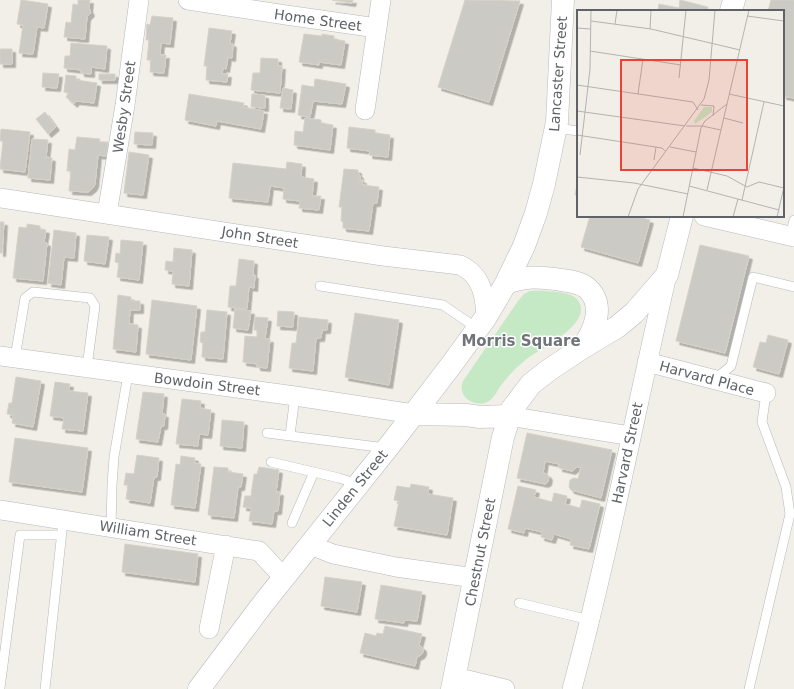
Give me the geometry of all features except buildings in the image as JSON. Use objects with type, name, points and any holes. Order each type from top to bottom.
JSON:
[{"type":"main road","name":"Lancaster Street","points":[[506,283],[524,246],[536,213],[556,128],[563,0]]},
{"type":"main road","points":[[731,10],[734,0]]},
{"type":"main road","name":"Harvard Street","points":[[668,275],[682,217]]},
{"type":"main road","points":[[414,414],[466,415],[480,417],[506,410],[531,384],[540,377],[582,348],[617,328],[634,313],[668,275]]},
{"type":"main road","points":[[506,283],[521,278],[532,277],[571,281],[587,288],[595,303],[596,315],[594,330],[582,348]]},
{"type":"main road","name":"Linden Street","points":[[199,689],[284,578],[414,414],[482,323],[506,283]]},
{"type":"main road","points":[[448,369],[445,381],[448,400],[456,411],[466,415]]},
{"type":"main road","name":"Chestnut Street","points":[[453,683],[503,437],[506,410]]},
{"type":"street","name":"Wesby Street","points":[[107,214],[125,105],[138,0]]},
{"type":"street","name":"Home Street","points":[[188,0],[377,28]]},
{"type":"street","points":[[365,110],[381,0]]},
{"type":"street","name":"John Street","points":[[0,198],[383,256],[460,265],[474,274],[484,293],[482,323]]},
{"type":"street","points":[[710,217],[793,231]]},
{"type":"street","name":"Harvard Street","points":[[572,689],[590,620],[647,362],[668,275]]},
{"type":"street","name":"Bowdoin Street","points":[[7,357],[295,396],[414,414]]},
{"type":"street","name":"Harvard Place","points":[[647,362],[766,393]]},
{"type":"street","points":[[506,410],[631,436]]},
{"type":"street","name":"William Street","points":[[0,510],[63,527],[111,527],[259,551],[284,578]]},
{"type":"street","points":[[209,629],[226,545]]},
{"type":"street","points":[[310,545],[339,556],[396,567],[475,578]]},
{"type":"street","points":[[453,683],[505,689]]},
{"type":"lane","points":[[556,128],[577,131]]},
{"type":"lane","points":[[714,380],[731,366],[754,277],[794,287]]},
{"type":"lane","points":[[320,286],[443,305],[482,323]]},
{"type":"lane","points":[[7,357],[25,298],[33,292],[90,298],[95,306],[87,367]]},
{"type":"lane","points":[[111,527],[114,457],[128,374]]},
{"type":"lane","points":[[749,689],[790,514],[786,487],[762,422],[766,393]]},
{"type":"lane","points":[[290,436],[295,396]]},
{"type":"lane","points":[[267,433],[387,448]]},
{"type":"lane","points":[[271,462],[358,484]]},
{"type":"lane","points":[[292,523],[314,472]]},
{"type":"lane","points":[[0,688],[20,534],[63,527],[45,689]]},
{"type":"lane","points":[[519,603],[590,620]]},
{"type":"green space","points":[[530,291],[555,292],[573,296],[577,299],[581,308],[579,318],[563,335],[523,362],[509,375],[489,401],[478,404],[468,400],[462,392],[463,381],[518,301],[524,294]]},
{"type":"district","name":"Morris Square","points":[[521,341]]}]
